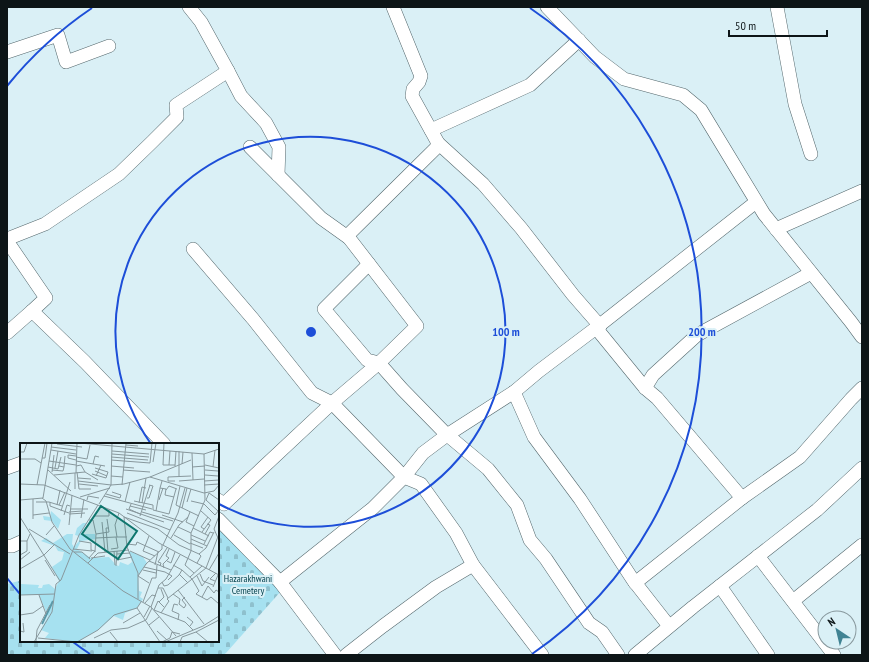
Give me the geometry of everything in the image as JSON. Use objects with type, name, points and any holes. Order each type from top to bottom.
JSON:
[{"type":"street","points":[[189,7],[201,22],[241,96],[266,123],[279,147],[278,175]]},
{"type":"street","points":[[393,7],[421,76],[419,82],[413,89],[412,96],[438,143],[483,184],[521,228],[645,388],[657,398],[742,498]]},
{"type":"street","points":[[547,7],[595,57],[624,79],[683,95],[701,110],[764,214],[811,273],[857,319],[862,337]]},
{"type":"street","points":[[777,7],[795,104],[811,154]]},
{"type":"street","points":[[7,52],[58,35],[66,62],[109,46]]},
{"type":"street","points":[[431,130],[530,85],[579,40]]},
{"type":"street","points":[[7,334],[46,298],[7,240],[45,224],[119,174],[177,117],[176,104],[228,71]]},
{"type":"street","points":[[349,238],[349,234],[436,148],[438,143]]},
{"type":"street","points":[[220,506],[332,403],[379,363],[417,326],[349,238],[321,218],[250,147]]},
{"type":"street","points":[[776,229],[862,191]]},
{"type":"street","points":[[280,582],[373,508],[404,477],[422,452],[514,392],[756,202]]},
{"type":"street","points":[[192,249],[253,319],[312,393],[332,403],[404,477],[421,484],[456,533],[473,565],[542,655]]},
{"type":"street","points":[[369,264],[324,309],[367,360],[379,363],[447,435],[488,469],[517,505],[530,540],[546,559],[589,623],[602,632],[618,655]]},
{"type":"street","points":[[645,388],[653,375],[698,335],[811,273]]},
{"type":"street","points":[[32,311],[85,362],[163,443]]},
{"type":"street","points":[[636,583],[742,498],[800,457],[851,398],[862,388]]},
{"type":"street","points":[[514,392],[534,437],[580,499],[636,583],[670,626]]},
{"type":"street","points":[[7,468],[20,463]]},
{"type":"street","points":[[635,655],[817,510],[862,468]]},
{"type":"street","points":[[219,520],[280,582],[335,655]]},
{"type":"street","points":[[7,546],[12,546],[20,542]]},
{"type":"street","points":[[793,601],[862,545]]},
{"type":"street","points":[[758,556],[834,655]]},
{"type":"street","points":[[346,655],[436,587],[473,565]]},
{"type":"street","points":[[720,586],[768,655]]},
{"type":"green space","name":"Hazarakhwani Cemetery","points":[[228,522],[289,582],[223,655],[7,655],[7,584],[19,581],[20,642],[219,642],[219,534]]}]
